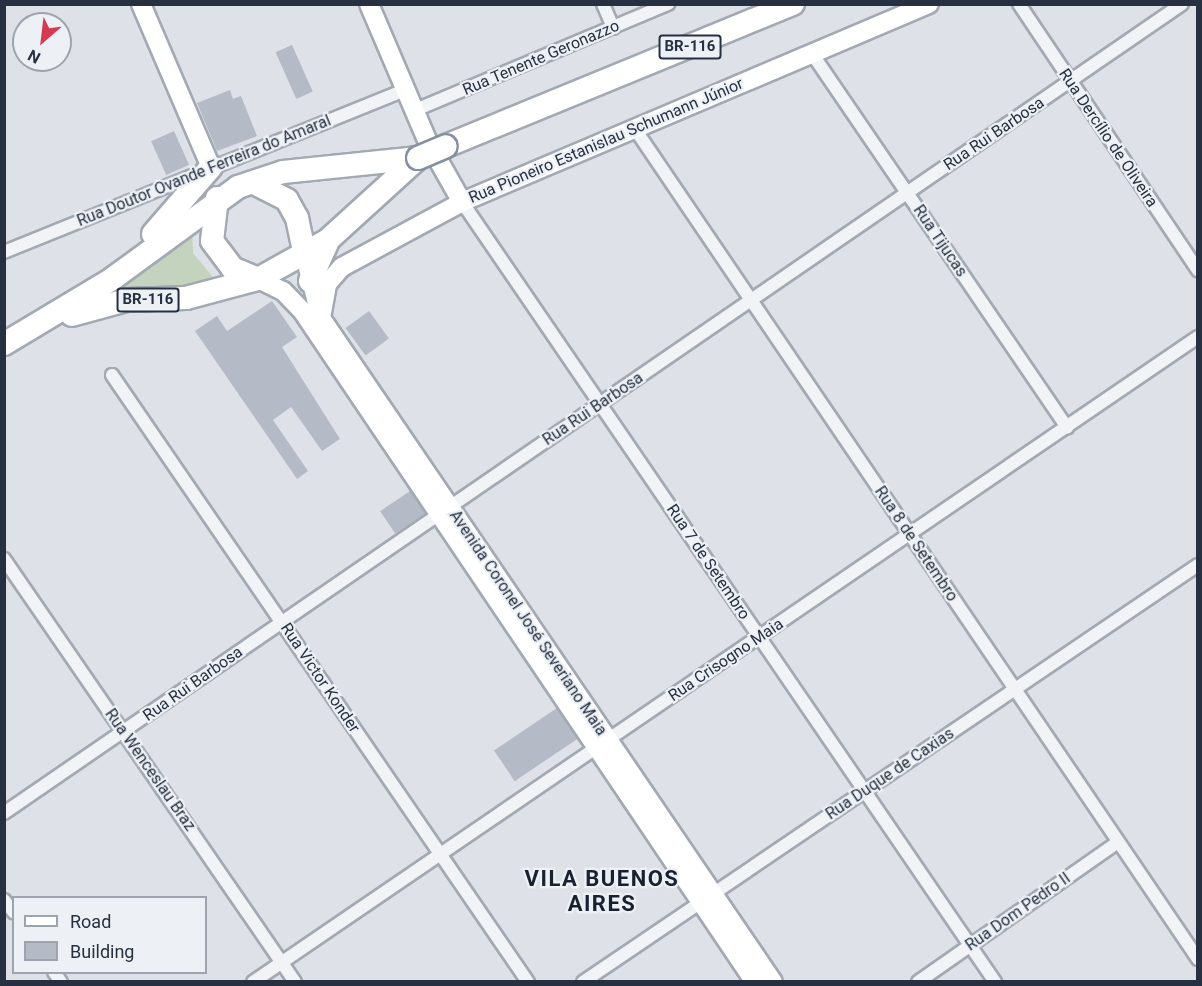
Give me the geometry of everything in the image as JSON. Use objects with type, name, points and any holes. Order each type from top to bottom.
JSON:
[{"type":"highway","name":"BR-116","points":[[4,344],[112,279],[217,198],[283,172],[418,158],[793,4]]},
{"type":"highway","name":"BR-116","points":[[39,325],[99,306],[186,298],[258,279],[305,255],[328,240],[418,158]]},
{"type":"highway","points":[[112,279],[211,167]]},
{"type":"highway","points":[[254,183],[287,200],[297,218],[305,255]]},
{"type":"highway","points":[[217,198],[212,241],[232,268],[258,279]]},
{"type":"highway","points":[[310,281],[328,240]]},
{"type":"main road","points":[[141,4],[211,167]]},
{"type":"main road","points":[[369,4],[413,111],[462,202]]},
{"type":"main road","name":"Rua Pioneiro Estanislau Schumann Júnior","points":[[321,318],[327,284],[342,267],[462,202],[929,4]]},
{"type":"main road","name":"Avenida Coronel José Severiano Maia","points":[[305,255],[321,318],[444,511]]},
{"type":"main road","name":"Avenida Coronel José Severiano Maia","points":[[258,279],[283,291],[303,312],[444,511],[707,898],[773,981]]},
{"type":"main road","name":"Avenida Coronel José Severiano Maia","points":[[707,898],[755,981]]},
{"type":"street","points":[[603,4],[613,28]]},
{"type":"street","name":"Rua Tenente Geronazzo","points":[[413,111],[668,4]]},
{"type":"street","name":"Rua Dercílio de Oliveira","points":[[1018,4],[1197,270]]},
{"type":"street","name":"Rua Rui Barbosa","points":[[4,813],[1182,4]]},
{"type":"street","name":"Rua Tijucas","points":[[813,55],[1067,428]]},
{"type":"street","name":"Rua Doutor Ovande Ferreira do Amaral","points":[[6,248],[405,90]]},
{"type":"street","name":"Rua 8 de Setembro","points":[[634,129],[1197,960]]},
{"type":"street","name":"Rua 7 de Setembro","points":[[462,202],[995,981]]},
{"type":"street","name":"Rua Crisogno Maia","points":[[253,981],[1067,428],[1197,337]]},
{"type":"street","name":"Rua Victor Konder","points":[[112,375],[528,981]]},
{"type":"street","name":"Rua Wenceslau Braz","points":[[4,559],[295,981]]},
{"type":"street","name":"Rua Duque de Caxias","points":[[583,981],[1197,566]]},
{"type":"street","name":"Rua Dom Pedro II","points":[[918,981],[1118,842]]},
{"type":"green space","points":[[192,227],[193,253],[217,282],[117,293]]},
{"type":"building","points":[[292,45],[313,92],[296,99],[276,52]]},
{"type":"building","points":[[230,90],[233,99],[241,96],[257,136],[217,151],[197,103]]},
{"type":"building","points":[[174,131],[189,165],[166,175],[151,141]]},
{"type":"building","points":[[272,301],[297,337],[282,347],[340,439],[322,451],[291,407],[273,420],[308,471],[297,479],[195,331],[217,316],[227,331]]},
{"type":"building","points":[[369,311],[389,339],[366,356],[346,328]]},
{"type":"building","points":[[410,491],[425,513],[395,534],[380,511]]},
{"type":"building","points":[[557,708],[578,739],[515,781],[494,750]]},
{"type":"district","name":"VILA BUENOS AIRES","points":[[602,890]]}]
